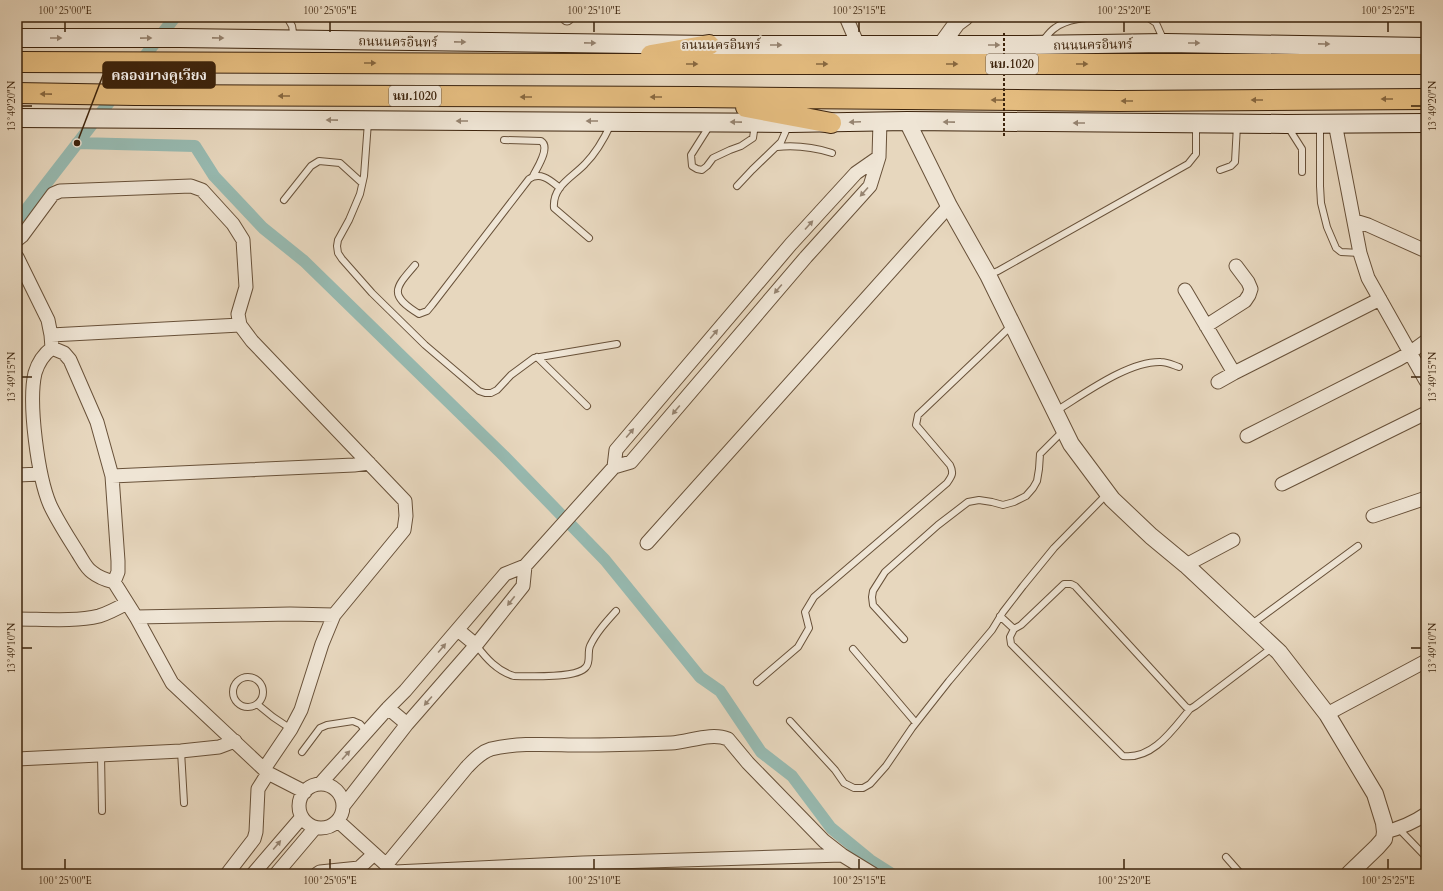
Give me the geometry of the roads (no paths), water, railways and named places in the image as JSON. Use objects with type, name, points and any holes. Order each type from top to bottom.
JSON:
[{"type":"main road","name":"ถนนนครอินทร์","points":[[17,38],[179,38],[709,45],[1040,45],[1166,43],[1426,46]]},
{"type":"main road","points":[[597,64],[709,45]]},
{"type":"main road","name":"ถนนนครอินทร์","points":[[17,62],[1426,64]]},
{"type":"main road","name":"นบ.1020","points":[[17,93],[1118,101],[1426,99]]},
{"type":"main road","points":[[695,97],[831,123]]},
{"type":"main road","name":"นบ.1020","points":[[17,118],[790,123],[880,121],[1286,124],[1426,123]]},
{"type":"street","points":[[846,17],[858,45]]},
{"type":"street","points":[[941,45],[957,24],[965,17]]},
{"type":"street","points":[[320,784],[405,691],[505,574],[525,566],[614,467],[631,462],[806,257],[870,186],[879,157],[880,121]]},
{"type":"street","points":[[907,121],[949,206],[988,275],[1071,444],[1107,494],[1150,536],[1186,565],[1279,652],[1327,714],[1375,794],[1389,833]]},
{"type":"street","points":[[1328,124],[1355,221],[1360,253],[1368,278],[1426,381]]},
{"type":"street","points":[[614,467],[616,450],[791,244],[856,173],[879,157]]},
{"type":"street","points":[[17,240],[22,236],[54,194],[60,191],[191,186],[202,190],[233,224],[243,240],[246,287],[238,314],[240,325],[252,341],[405,501],[406,516],[404,530],[334,615],[322,644],[301,710],[266,771],[258,789],[256,832],[254,839],[227,874]]},
{"type":"street","points":[[832,199],[847,212]]},
{"type":"street","points":[[647,543],[949,206]]},
{"type":"street","points":[[1355,221],[1368,225],[1426,251]]},
{"type":"street","points":[[791,244],[806,257]]},
{"type":"street","points":[[17,257],[48,320],[51,341],[35,372],[34,418],[41,474],[50,504],[65,533],[90,572],[114,582],[136,617],[172,683],[266,771],[305,792]]},
{"type":"street","points":[[1206,326],[1245,301],[1249,295],[1251,289],[1248,282],[1236,266]]},
{"type":"street","points":[[1185,290],[1234,373]]},
{"type":"street","points":[[1218,382],[1380,299]]},
{"type":"street","points":[[51,341],[240,325]]},
{"type":"street","points":[[51,341],[70,360],[98,422],[112,476],[118,561],[118,572],[114,582]]},
{"type":"street","points":[[1247,436],[1411,352],[1426,341]]},
{"type":"street","points":[[680,375],[694,388]]},
{"type":"street","points":[[1282,484],[1426,413]]},
{"type":"street","points":[[112,476],[354,465],[369,463]]},
{"type":"street","points":[[17,475],[41,474]]},
{"type":"street","points":[[1373,516],[1426,499]]},
{"type":"street","points":[[1186,565],[1233,540]]},
{"type":"street","points":[[344,804],[407,724],[476,645],[523,586],[525,566]]},
{"type":"street","points":[[17,619],[95,617],[110,612],[127,603]]},
{"type":"street","points":[[136,617],[283,614],[334,615]]},
{"type":"street","points":[[458,630],[476,645]]},
{"type":"street","points":[[1327,714],[1426,661]]},
{"type":"street","points":[[388,708],[407,724]]},
{"type":"street","points":[[392,870],[467,767],[478,756],[490,750],[522,745],[590,745],[676,742],[714,736],[728,739],[748,763],[824,841],[842,855],[873,874]]},
{"type":"street","points":[[17,759],[181,751],[219,747],[235,741]]},
{"type":"street","points":[[320,784],[328,785],[336,790],[341,796],[344,804],[343,813],[338,821],[332,826],[315,828],[307,823],[302,817],[299,808],[300,800],[305,792],[311,787],[320,784]]},
{"type":"street","points":[[1349,874],[1389,833],[1412,824],[1426,814]]},
{"type":"street","points":[[253,874],[302,817]]},
{"type":"street","points":[[338,821],[392,870],[842,855]]},
{"type":"street","points":[[276,874],[315,828]]},
{"type":"street","points":[[317,874],[320,872],[359,868],[374,854]]},
{"type":"lane","points":[[287,17],[292,26],[294,40]]},
{"type":"lane","points":[[1040,45],[1054,28],[1066,22],[1109,17]]},
{"type":"lane","points":[[1147,17],[1156,22],[1166,43]]},
{"type":"lane","points":[[368,121],[360,194],[338,240],[337,246],[342,259],[377,298],[425,345],[479,391],[490,393],[497,390],[526,362],[537,357],[617,344]]},
{"type":"lane","points":[[589,238],[554,208],[553,202],[565,181],[585,164],[604,141],[612,121]]},
{"type":"lane","points":[[712,122],[691,155],[692,166],[697,169],[702,170],[713,158],[741,146],[753,138],[756,122]]},
{"type":"lane","points":[[738,186],[781,142],[790,123]]},
{"type":"lane","points":[[988,275],[998,271],[1188,164],[1196,154],[1196,123]]},
{"type":"lane","points":[[1220,170],[1231,166],[1234,162],[1237,123]]},
{"type":"lane","points":[[1286,124],[1302,149],[1302,172]]},
{"type":"lane","points":[[1328,124],[1320,186],[1321,203],[1327,227],[1336,248],[1341,252],[1360,253]]},
{"type":"lane","points":[[416,265],[400,283],[397,291],[398,295],[404,302],[418,314],[426,311],[432,305],[529,179],[533,176],[544,153],[545,146],[541,141],[504,140]]},
{"type":"lane","points":[[777,146],[793,145],[816,148],[832,153]]},
{"type":"lane","points":[[284,200],[311,166],[319,161],[340,164],[362,183]]},
{"type":"lane","points":[[533,176],[544,177],[560,188]]},
{"type":"lane","points":[[757,682],[798,647],[809,628],[805,612],[814,597],[947,483],[952,477],[953,471],[950,465],[916,425],[918,415],[1012,324]]},
{"type":"lane","points":[[537,357],[587,406]]},
{"type":"lane","points":[[1055,412],[1108,379],[1135,366],[1161,362],[1179,367]]},
{"type":"lane","points":[[904,639],[873,606],[873,591],[885,572],[938,525],[968,502],[979,500],[1003,505],[1014,502],[1026,496],[1037,481],[1040,454],[1064,430]]},
{"type":"lane","points":[[790,721],[835,770],[844,783],[854,788],[863,788],[870,784],[886,766],[916,723],[992,630],[1000,616],[1054,548],[1107,494]]},
{"type":"lane","points":[[1250,625],[1358,546]]},
{"type":"lane","points":[[1190,709],[1186,707],[1075,586],[1071,584],[1064,584],[1021,625],[1014,629],[1010,638],[1011,644],[1123,756],[1137,757],[1145,754],[1162,742],[1190,709],[1274,647]]},
{"type":"lane","points":[[476,645],[487,660],[507,674],[514,676],[556,676],[580,672],[589,662],[590,648],[599,631],[616,611]]},
{"type":"lane","points":[[1000,616],[1014,629]]},
{"type":"lane","points":[[852,649],[916,723]]},
{"type":"lane","points":[[244,678],[250,678],[255,679],[260,683],[263,694],[261,700],[257,704],[246,707],[237,701],[233,690],[239,681],[244,678]]},
{"type":"lane","points":[[257,704],[291,729]]},
{"type":"lane","points":[[302,752],[320,728],[327,725],[353,721],[360,724],[367,732]]},
{"type":"lane","points":[[181,751],[184,803]]},
{"type":"lane","points":[[100,755],[102,811]]},
{"type":"lane","points":[[1389,833],[1426,857]]},
{"type":"lane","points":[[1226,857],[1241,874]]},
{"type":"waterway","points":[[17,218],[22,215],[175,17]]},
{"type":"waterway","points":[[77,143],[195,146],[214,176],[263,228],[304,261],[504,456],[605,560],[700,677],[720,691],[761,752],[792,776],[831,828],[870,860],[892,874]]},
{"type":"place","name":"คลองบางคูเวียง","points":[[77,143]]}]
